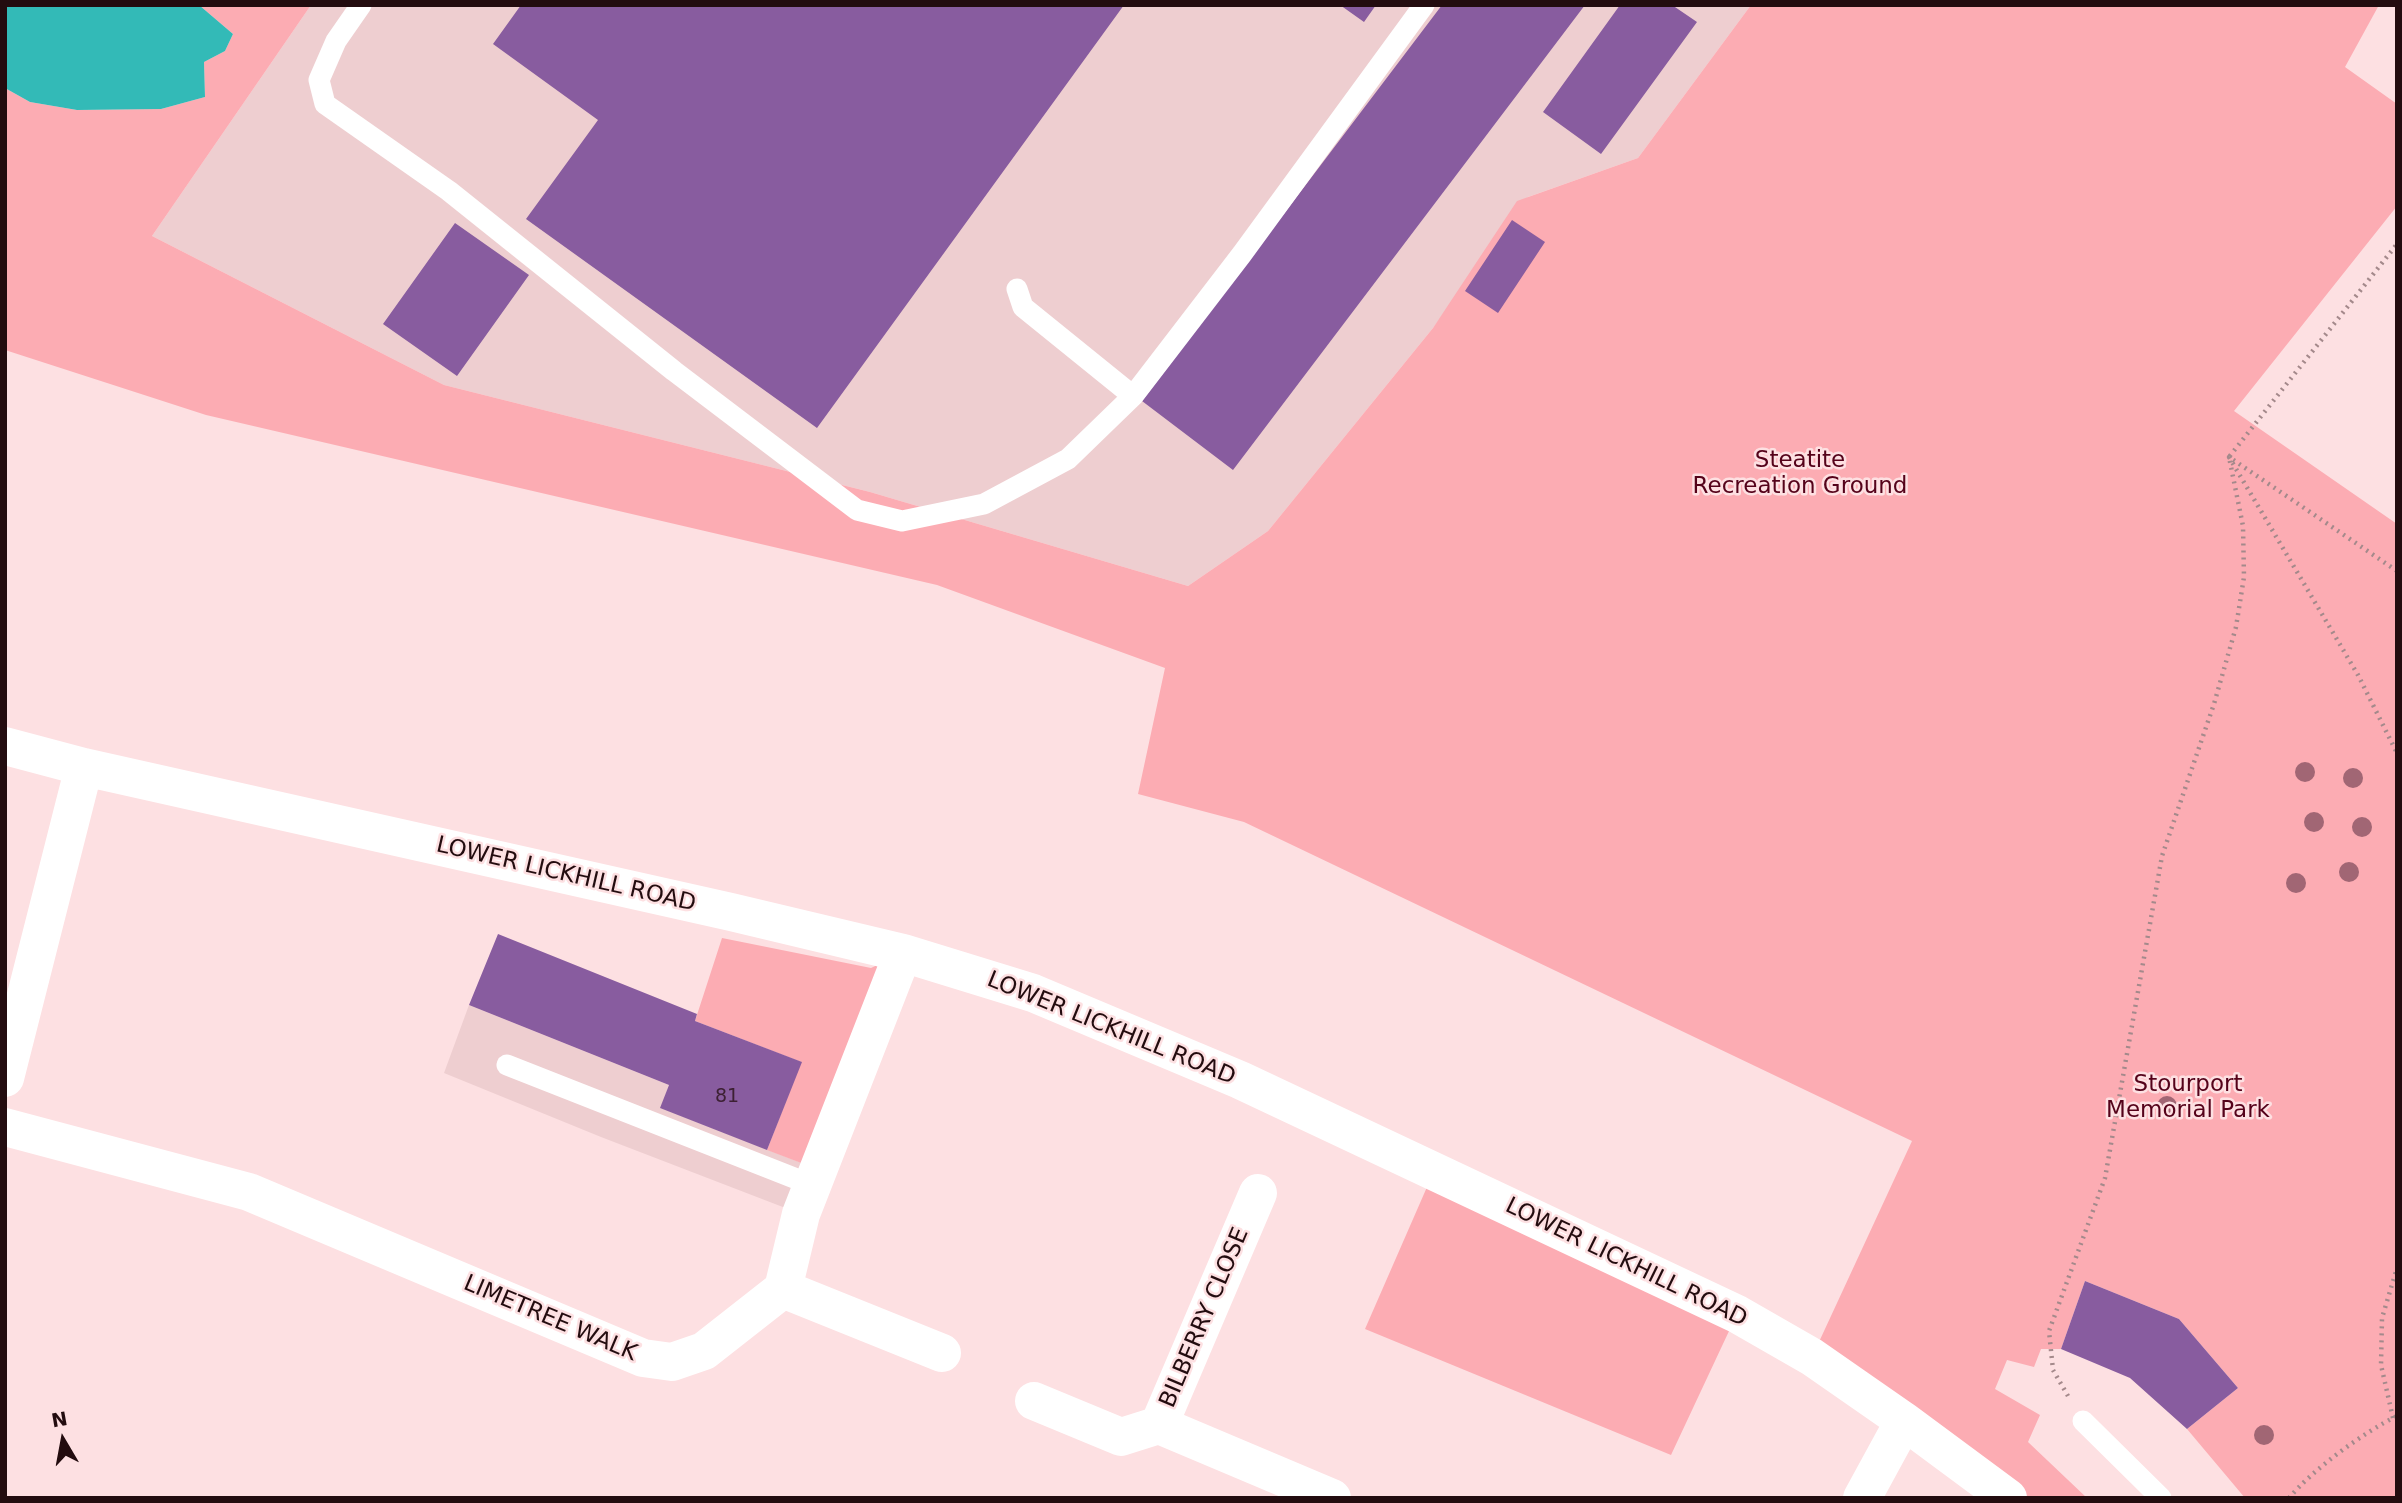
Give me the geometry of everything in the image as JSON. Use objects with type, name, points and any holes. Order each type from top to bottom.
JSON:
[{"type":"street","name":"LOWER LICKHILL ROAD","points":[[5,746],[84,768],[704,905],[903,953],[1032,993],[1252,1085],[1737,1314],[1812,1357],[2008,1498]]},
{"type":"street","points":[[5,1078],[84,768]]},
{"type":"street","points":[[903,953],[811,1185],[801,1214],[783,1289],[942,1353]]},
{"type":"street","name":"LIMETREE WALK","points":[[5,1127],[249,1192],[643,1358],[672,1362],[704,1351],[783,1289]]},
{"type":"street","name":"BILBERRY CLOSE","points":[[1258,1193],[1159,1425],[1332,1498]]},
{"type":"street","points":[[1034,1401],[1121,1437],[1159,1425]]},
{"type":"street","points":[[1862,1498],[1904,1421]]},
{"type":"lane","points":[[361,5],[337,41],[319,80],[325,104],[449,191],[674,371],[857,510],[902,520],[984,504],[1068,459],[1133,396],[1242,254],[1424,5]]},
{"type":"lane","points":[[1017,289],[1023,307],[1133,396]]},
{"type":"lane","points":[[508,1065],[811,1185]]},
{"type":"lane","points":[[2083,1421],[2161,1498]]},
{"type":"path","points":[[2229,457],[2397,244]]},
{"type":"path","points":[[2229,457],[2397,571]]},
{"type":"path","points":[[2229,457],[2358,676],[2397,753]]},
{"type":"path","points":[[2083,1421],[2053,1370],[2049,1331],[2105,1178],[2162,856],[2214,704],[2236,627],[2244,577],[2244,526],[2229,457]]},
{"type":"path","points":[[2289,1498],[2298,1486],[2345,1449],[2395,1417],[2381,1365],[2382,1318],[2397,1268]]},
{"type":"shaded area","points":[[311,5],[1751,5],[1638,158],[1528,197],[1433,328],[1268,531],[1188,586],[870,492],[444,385],[152,236]]},
{"type":"shaded area","points":[[469,1005],[669,1085],[661,1108],[817,1169],[801,1214],[444,1073]]},
{"type":"green space","points":[[199,5],[311,5],[152,236],[444,385],[870,492],[1188,586],[1268,531],[1433,328],[1517,201],[1638,158],[1751,5],[2379,5],[2345,67],[2397,104],[2397,206],[2234,411],[2397,524],[2397,1498],[2245,1498],[2187,1429],[2238,1388],[2179,1319],[2085,1281],[2061,1349],[2041,1349],[2034,1367],[2007,1360],[1995,1389],[2040,1415],[2028,1442],[2087,1498],[2008,1498],[1812,1357],[1912,1141],[1244,822],[1138,794],[1165,668],[937,585],[206,415],[5,350],[5,88],[30,102],[77,110],[161,109],[205,97],[204,62],[225,51],[233,34]]},
{"type":"green space","points":[[722,938],[871,968],[903,953],[817,1169],[767,1150],[801,1062],[695,1021]]},
{"type":"green space","points":[[1434,1171],[1737,1314],[1671,1455],[1365,1329]]},
{"type":"water","points":[[5,5],[199,5],[233,34],[225,51],[204,62],[205,97],[161,109],[77,110],[30,102],[5,88]]},
{"type":"building","points":[[521,5],[1124,5],[817,428],[526,219],[598,120],[493,44]]},
{"type":"building","points":[[1340,5],[1376,5],[1364,22]]},
{"type":"building","points":[[1442,5],[1585,5],[1233,470],[1142,401]]},
{"type":"building","points":[[1620,5],[1672,5],[1697,22],[1601,154],[1543,112]]},
{"type":"building","points":[[1512,220],[1545,242],[1498,313],[1465,291]]},
{"type":"building","points":[[455,223],[529,275],[457,376],[383,324]]},
{"type":"building","points":[[498,934],[697,1014],[695,1021],[802,1062],[767,1150],[660,1108],[669,1085],[469,1005]]},
{"type":"building","points":[[2085,1281],[2179,1319],[2238,1388],[2187,1429],[2130,1378],[2061,1349]]},
{"type":"park label","name":"Steatite Recreation Ground","points":[[1800,474]]},
{"type":"park label","name":"Stourport Memorial Park","points":[[2188,1098]]}]
